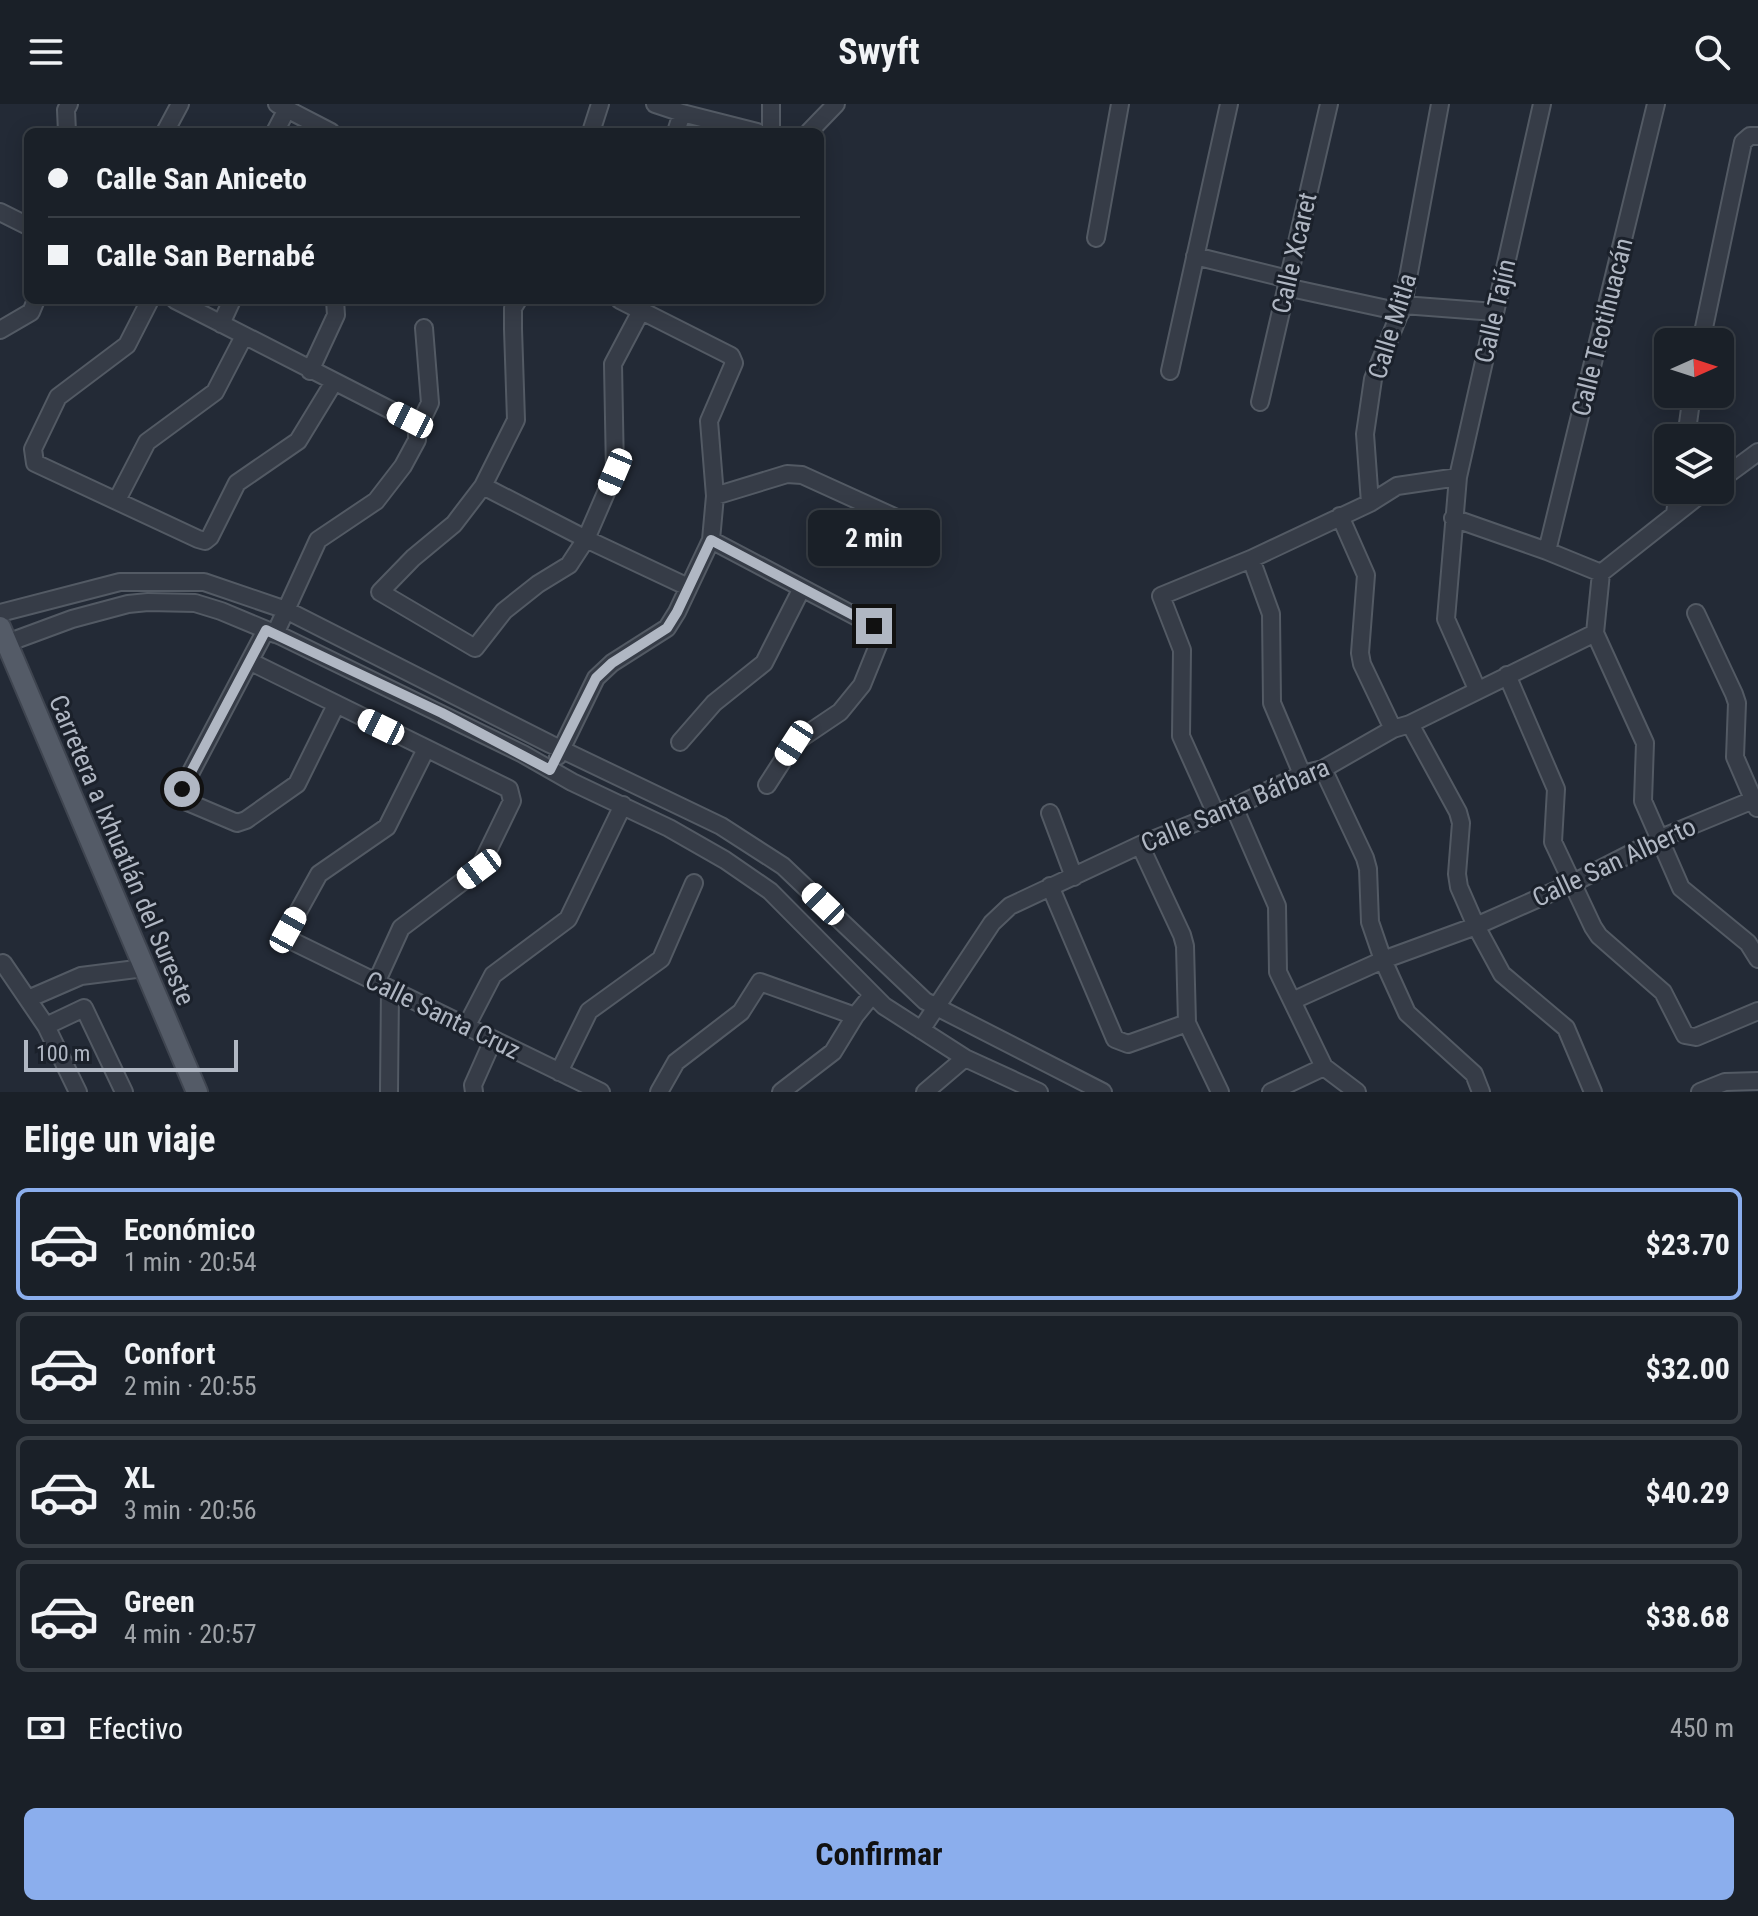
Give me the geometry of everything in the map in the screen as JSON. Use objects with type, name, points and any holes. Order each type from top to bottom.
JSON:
[{"type":"main road","name":"Carretera a Ixhuatlán del Sureste","points":[[4,635],[197,1092]]},
{"type":"street","points":[[67,128],[66,110],[69,104]]},
{"type":"street","points":[[167,128],[180,104]]},
{"type":"street","points":[[592,128],[600,104]]},
{"type":"street","points":[[655,104],[741,128]]},
{"type":"street","points":[[771,104],[771,128]]},
{"type":"street","points":[[813,128],[836,104]]},
{"type":"street","points":[[1096,238],[1120,104]]},
{"type":"street","points":[[1170,371],[1229,104]]},
{"type":"street","name":"Calle Xcaret","points":[[1260,402],[1329,104]]},
{"type":"street","name":"Calle Mitla","points":[[1370,503],[1365,434],[1373,379],[1402,309],[1440,104]]},
{"type":"street","name":"Calle Tajín","points":[[1477,689],[1446,619],[1453,518],[1458,477],[1542,104]]},
{"type":"street","name":"Calle Teotihuacán","points":[[1547,551],[1656,104]]},
{"type":"street","points":[[276,128],[282,106],[323,128]]},
{"type":"street","points":[[677,128],[682,113]]},
{"type":"street","points":[[1704,328],[1743,142],[1750,136],[1758,136]]},
{"type":"street","points":[[0,212],[24,224]]},
{"type":"street","points":[[1195,256],[1287,283],[1402,309],[1495,312]]},
{"type":"street","points":[[0,330],[31,312],[34,304]]},
{"type":"street","points":[[148,304],[127,345],[58,397],[33,449],[33,456],[35,463],[205,541],[210,537],[237,483],[298,441],[334,382]]},
{"type":"street","points":[[183,304],[410,420],[417,430]]},
{"type":"street","points":[[221,324],[230,304]]},
{"type":"street","points":[[310,371],[336,315],[335,304]]},
{"type":"street","points":[[516,304],[513,329],[516,420],[483,486],[454,524],[413,558],[380,592],[475,648],[504,611],[569,565],[586,539],[615,472],[613,364],[641,311]]},
{"type":"street","points":[[550,770],[596,678],[612,663],[667,628],[711,540],[715,496],[709,421],[734,363],[731,356],[628,304]]},
{"type":"street","points":[[336,705],[297,784],[246,820],[237,823],[185,801],[181,796],[251,662],[286,610],[318,540],[376,501],[403,466],[417,440],[417,430],[430,403],[424,328]]},
{"type":"street","points":[[117,500],[147,442],[215,392],[244,336]]},
{"type":"street","points":[[1734,470],[1758,452]]},
{"type":"street","points":[[715,496],[787,474],[802,475],[901,520]]},
{"type":"street","points":[[1216,814],[1181,736],[1182,650],[1161,596],[1251,559],[1370,503],[1397,486],[1458,477]]},
{"type":"street","points":[[483,486],[688,587]]},
{"type":"street","points":[[1675,514],[1676,504]]},
{"type":"street","points":[[1688,504],[1601,573],[1595,633],[1645,743],[1643,801],[1685,892],[1748,943],[1758,959]]},
{"type":"street","points":[[1340,516],[1366,575],[1360,653],[1393,729]]},
{"type":"street","points":[[1453,518],[1601,573]]},
{"type":"street","points":[[711,540],[874,626],[878,633],[879,643],[862,685],[840,712],[794,743],[767,785]]},
{"type":"street","points":[[1251,559],[1271,614],[1272,703],[1302,774]]},
{"type":"street","points":[[0,613],[120,582],[204,582],[286,610],[721,826],[783,866],[925,1001],[1103,1092]]},
{"type":"street","points":[[680,742],[714,703],[764,663],[802,588]]},
{"type":"street","points":[[4,635],[128,604],[148,602],[195,603],[271,632],[442,713],[725,860],[770,891],[884,1006],[965,1058],[1035,1091]]},
{"type":"street","points":[[1696,613],[1737,703],[1735,757],[1756,802]]},
{"type":"street","name":"Calle Santa Bárbara","points":[[921,1030],[992,923],[1010,906],[1302,774],[1323,769],[1393,729],[1410,724],[1595,633]]},
{"type":"street","points":[[251,662],[509,789],[512,794],[512,801],[479,869],[401,928],[383,986],[389,1092]]},
{"type":"street","points":[[1507,675],[1556,789],[1552,835],[1599,936],[1663,992],[1685,1035],[1696,1037],[1758,1011]]},
{"type":"street","points":[[1410,724],[1458,812],[1461,823],[1457,874],[1459,887],[1476,926],[1502,974],[1566,1028],[1593,1092]]},
{"type":"street","name":"Calle Santa Cruz","points":[[426,749],[387,827],[319,874],[288,930],[288,936],[292,941],[559,1072],[577,1087],[601,1092]]},
{"type":"street","points":[[1323,769],[1365,858],[1370,922],[1407,1013],[1474,1074],[1481,1092]]},
{"type":"street","name":"Calle San Alberto","points":[[1292,1001],[1383,960],[1476,926],[1573,883],[1661,838],[1756,802]]},
{"type":"street","points":[[466,1027],[493,975],[568,919],[623,805]]},
{"type":"street","points":[[1234,807],[1277,906],[1278,972],[1324,1067],[1357,1092]]},
{"type":"street","points":[[1050,813],[1074,877]]},
{"type":"street","points":[[1140,845],[1185,946],[1187,1023],[1220,1092]]},
{"type":"street","points":[[559,1072],[589,1011],[661,959],[694,883]]},
{"type":"street","points":[[1050,886],[1115,1039],[1128,1044],[1187,1023]]},
{"type":"street","points":[[3,963],[46,1026],[78,1092]]},
{"type":"street","points":[[28,999],[81,976],[144,968]]},
{"type":"street","points":[[659,1092],[676,1062],[741,1012],[763,981],[855,1016]]},
{"type":"street","points":[[781,1092],[833,1052],[872,995]]},
{"type":"street","points":[[46,1026],[84,1008],[124,1092]]},
{"type":"street","points":[[474,1092],[473,1085],[493,1040]]},
{"type":"street","points":[[925,1092],[965,1058]]},
{"type":"street","points":[[1271,1092],[1324,1067]]},
{"type":"street","points":[[1700,1092],[1725,1082],[1758,1081]]},
{"type":"route","points":[[182,789],[266,630],[442,713],[550,770],[596,678],[612,663],[667,628],[711,540],[874,626]]}]
